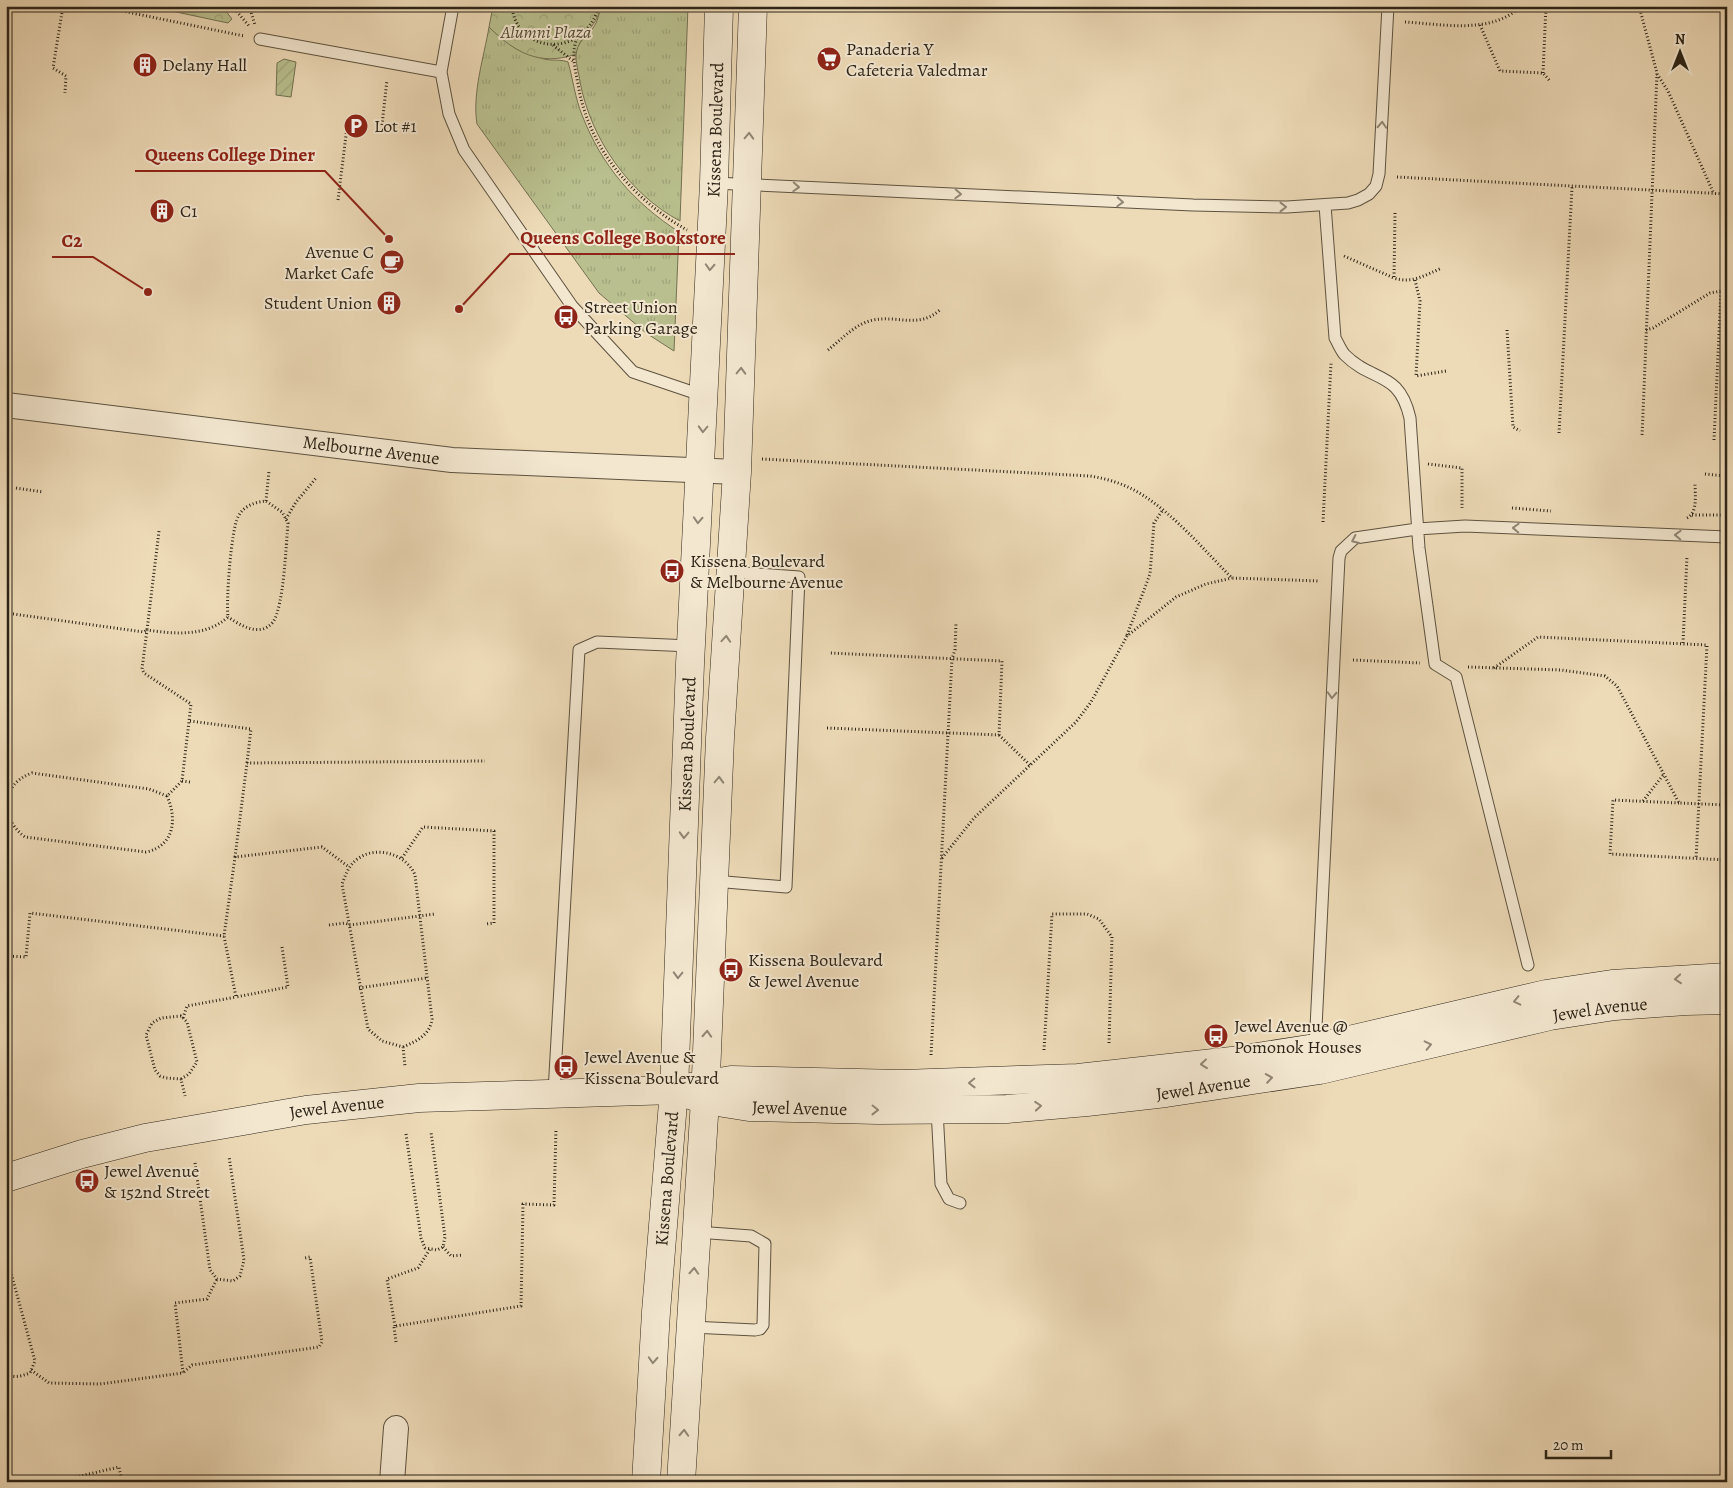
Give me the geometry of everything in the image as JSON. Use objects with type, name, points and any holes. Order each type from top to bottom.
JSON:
[{"type":"main road","name":"Kissena Boulevard","points":[[646,1482],[656,1312],[674,1090],[691,646],[714,183],[719,6]]},
{"type":"main road","name":"Kissena Boulevard","points":[[682,1482],[705,1091],[720,738],[731,572],[748,465],[747,185],[753,6]]},
{"type":"main road","name":"Jewel Avenue","points":[[6,1178],[82,1154],[145,1138],[296,1111],[419,1098],[554,1092],[705,1091],[750,1080],[902,1084],[1078,1078],[1232,1061],[1315,1048],[1546,994],[1612,984],[1727,976]]},
{"type":"main road","name":"Jewel Avenue","points":[[705,1091],[749,1107],[937,1110],[1007,1108],[1166,1093],[1320,1070],[1550,1016],[1615,1006],[1727,1000]]},
{"type":"street","name":"Melbourne Avenue","points":[[6,405],[452,460],[701,472],[748,465]]},
{"type":"street","points":[[392,1482],[396,1428]]},
{"type":"lane","points":[[453,6],[441,72],[449,114],[464,150],[572,306],[633,372],[704,396]]},
{"type":"lane","points":[[714,183],[1193,205],[1287,207],[1325,205],[1358,200],[1369,194],[1376,186],[1379,174],[1388,6]]},
{"type":"lane","points":[[260,39],[441,72]]},
{"type":"lane","points":[[1325,205],[1335,338],[1345,355],[1400,390],[1406,400],[1410,418],[1417,529],[1435,664],[1456,677],[1528,965]]},
{"type":"lane","points":[[1315,1048],[1339,558],[1341,551],[1355,538],[1417,529],[1464,526],[1727,537]]},
{"type":"lane","points":[[714,881],[786,887],[800,577],[731,572]]},
{"type":"lane","points":[[554,1092],[579,650],[597,642],[691,646]]},
{"type":"lane","points":[[937,1110],[941,1184],[949,1199],[960,1203]]},
{"type":"lane","points":[[691,1327],[755,1330],[760,1329],[763,1325],[765,1244],[751,1236],[697,1232]]},
{"type":"path","points":[[63,6],[53,68],[66,76],[65,93]]},
{"type":"path","points":[[98,6],[260,39]]},
{"type":"path","points":[[232,6],[260,39]]},
{"type":"path","points":[[512,6],[513,13],[524,32],[536,40],[553,45],[574,61]]},
{"type":"path","points":[[553,45],[577,38],[587,31],[594,22],[599,6]]},
{"type":"path","points":[[1405,22],[1480,25],[1504,18],[1521,6]]},
{"type":"path","points":[[1546,6],[1543,73],[1550,81]]},
{"type":"path","points":[[1639,6],[1657,74],[1642,437]]},
{"type":"path","points":[[1480,25],[1500,71],[1543,73]]},
{"type":"path","points":[[577,38],[574,47],[574,61],[586,117],[603,153],[640,196],[664,217],[687,230]]},
{"type":"path","points":[[1657,74],[1668,91],[1714,194]]},
{"type":"path","points":[[382,124],[387,86]]},
{"type":"path","points":[[338,200],[348,119]]},
{"type":"path","points":[[1397,177],[1727,194]]},
{"type":"path","points":[[1559,433],[1572,187]]},
{"type":"path","points":[[1394,278],[1395,213]]},
{"type":"path","points":[[1329,250],[1404,281],[1415,280],[1442,268]]},
{"type":"path","points":[[1415,280],[1420,302],[1416,376],[1446,371]]},
{"type":"path","points":[[1646,330],[1653,328],[1710,293],[1721,291],[1727,287]]},
{"type":"path","points":[[1714,440],[1721,291]]},
{"type":"path","points":[[828,350],[858,326],[872,320],[888,318],[920,321],[940,310]]},
{"type":"path","points":[[1507,330],[1513,427],[1520,431]]},
{"type":"path","points":[[1323,522],[1332,353],[1335,338]]},
{"type":"path","points":[[1412,463],[1462,468],[1462,508]]},
{"type":"path","points":[[748,465],[1090,476],[1128,486],[1142,494],[1232,578]]},
{"type":"path","points":[[266,501],[269,471]]},
{"type":"path","points":[[1705,474],[1724,476]]},
{"type":"path","points":[[286,520],[296,502],[317,477]]},
{"type":"path","points":[[1692,515],[1695,484]]},
{"type":"path","points":[[16,488],[43,492]]},
{"type":"path","points":[[266,501],[282,512],[288,523],[279,604],[273,622],[266,627],[249,629],[240,626],[228,616],[226,598],[237,518],[248,505],[266,501]]},
{"type":"path","points":[[1512,508],[1559,512]]},
{"type":"path","points":[[941,858],[974,818],[1076,722],[1091,702],[1127,636],[1150,574],[1154,523],[1162,511]]},
{"type":"path","points":[[1681,518],[1689,518],[1692,515],[1724,515]]},
{"type":"path","points":[[159,531],[142,669],[144,673],[191,704],[182,780],[167,796]]},
{"type":"path","points":[[1683,643],[1687,556]]},
{"type":"path","points":[[1127,636],[1176,597],[1206,584],[1232,578],[1319,581]]},
{"type":"path","points":[[6,613],[144,632],[147,630],[178,634],[218,626],[228,616]]},
{"type":"path","points":[[931,1055],[952,659],[955,650],[956,623]]},
{"type":"path","points":[[1494,668],[1538,637],[1707,645],[1696,859]]},
{"type":"path","points":[[830,653],[1002,661],[999,735]]},
{"type":"path","points":[[1354,660],[1435,664]]},
{"type":"path","points":[[1456,677],[1469,666],[1561,670],[1605,676],[1612,680],[1679,803]]},
{"type":"path","points":[[190,721],[252,730],[246,762],[224,936],[236,997]]},
{"type":"path","points":[[826,728],[999,735],[1031,766]]},
{"type":"path","points":[[246,762],[485,762]]},
{"type":"path","points":[[32,773],[149,789],[167,796],[173,809],[172,830],[160,847],[146,852],[25,837],[15,829],[7,808],[10,791],[16,782],[32,773]]},
{"type":"path","points":[[1642,801],[1664,774]]},
{"type":"path","points":[[182,780],[190,782]]},
{"type":"path","points":[[1727,805],[1613,800],[1610,854],[1727,860]]},
{"type":"path","points":[[402,858],[423,827],[494,831],[494,923],[486,924]]},
{"type":"path","points":[[235,857],[322,847],[349,867]]},
{"type":"path","points":[[372,852],[389,853],[402,858],[412,867],[415,876],[431,1026],[419,1040],[403,1047],[382,1041],[368,1029],[359,988],[342,884],[349,867],[359,858],[372,852]]},
{"type":"path","points":[[6,956],[26,957],[30,912],[224,936]]},
{"type":"path","points":[[329,925],[345,923],[350,925],[435,914]]},
{"type":"path","points":[[1044,1050],[1052,914],[1087,914],[1099,919],[1112,937],[1109,1043]]},
{"type":"path","points":[[183,1018],[188,1006],[288,987],[282,947]]},
{"type":"path","points":[[359,988],[427,978]]},
{"type":"path","points":[[175,1016],[183,1018],[188,1022],[197,1062],[189,1074],[181,1079],[160,1076],[156,1070],[146,1035],[152,1023],[175,1016]]},
{"type":"path","points":[[403,1047],[405,1066]]},
{"type":"path","points":[[181,1079],[185,1096]]},
{"type":"path","points":[[395,1326],[521,1306],[523,1204],[554,1204],[556,1129]]},
{"type":"path","points":[[432,1132],[445,1237],[443,1247]]},
{"type":"path","points":[[406,1134],[420,1238],[425,1248],[437,1250],[443,1247]]},
{"type":"path","points":[[195,1163],[210,1270],[217,1279],[233,1281],[240,1276],[244,1269],[229,1156]]},
{"type":"path","points":[[443,1247],[452,1256],[463,1255]]},
{"type":"path","points":[[396,1342],[387,1279],[418,1268],[430,1249]]},
{"type":"path","points":[[6,1254],[35,1361],[30,1372],[20,1376],[11,1376],[6,1372]]},
{"type":"path","points":[[31,1370],[49,1383],[91,1384],[183,1372],[192,1365],[319,1347],[322,1342],[310,1257],[305,1258]]},
{"type":"path","points":[[183,1372],[175,1304],[207,1299],[217,1279]]},
{"type":"path","points":[[55,1482],[119,1468],[122,1482]]},
{"type":"green space","points":[[148,6],[222,6],[232,19],[228,23]]},
{"type":"green space","name":"Alumni Plaza","points":[[493,6],[601,7],[599,15],[580,42],[576,54],[551,59],[528,55],[498,36],[489,27]]},
{"type":"green space","points":[[601,6],[688,6],[680,221],[644,196],[615,163],[593,124],[585,103],[577,67],[576,52],[581,42],[595,25]]},
{"type":"green space","points":[[489,27],[508,43],[521,50],[544,59],[568,62],[582,115],[599,151],[609,167],[647,208],[679,232],[674,351],[646,333],[599,293],[477,124],[477,88]]},
{"type":"green space","points":[[284,59],[296,62],[291,97],[276,95],[277,63]]},
{"type":"place","name":"Panaderia Y Cafeteria Valedmar","points":[[829,59]]},
{"type":"place","name":"Delany Hall","points":[[145,65]]},
{"type":"place","name":"Lot #1","points":[[356,126]]},
{"type":"place","name":"C1","points":[[162,211]]},
{"type":"place","name":"Queens College Diner","points":[[389,239]]},
{"type":"place","name":"Avenue C Market Cafe","points":[[392,262]]},
{"type":"place","name":"C2","points":[[148,292]]},
{"type":"place","name":"Student Union","points":[[389,303]]},
{"type":"place","name":"Queens College Bookstore","points":[[459,309]]},
{"type":"place","name":"Street Union Parking Garage","points":[[566,317]]},
{"type":"place","name":"Kissena Boulevard & Melbourne Avenue","points":[[672,571]]},
{"type":"place","name":"Kissena Boulevard & Jewel Avenue","points":[[731,970]]},
{"type":"place","name":"Jewel Avenue @ Pomonok Houses","points":[[1216,1036]]},
{"type":"place","name":"Jewel Avenue & Kissena Boulevard","points":[[566,1067]]},
{"type":"place","name":"Jewel Avenue & 152nd Street","points":[[87,1181]]}]
